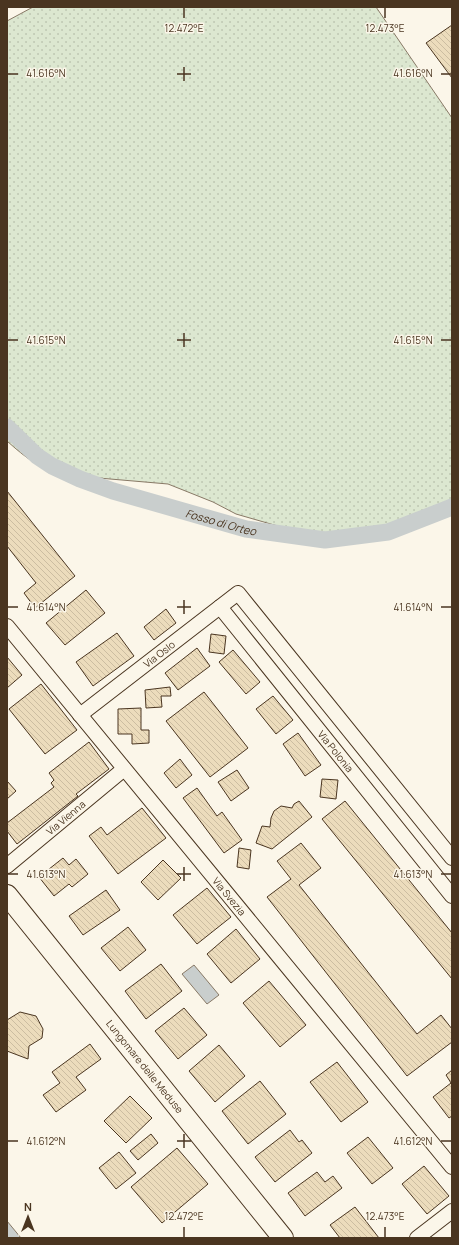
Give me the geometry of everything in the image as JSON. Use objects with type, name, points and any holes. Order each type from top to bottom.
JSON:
[{"type":"main road","name":"Lungomare delle Meduse","points":[[7,895],[283,1238]]},
{"type":"street","name":"Via Oslo","points":[[80,715],[238,593],[452,858]]},
{"type":"street","name":"Via Polonia","points":[[220,607],[452,896]]},
{"type":"street","name":"Via Svezia","points":[[7,626],[452,1167]]},
{"type":"street","name":"Via Vienna","points":[[7,866],[124,768]]},
{"type":"street","points":[[417,1238],[452,1211]]},
{"type":"green space","points":[[33,7],[376,7],[452,118],[452,508],[429,512],[384,528],[338,534],[295,531],[236,514],[213,502],[168,484],[55,473],[34,462],[7,441],[7,21]]},
{"type":"shaded area","points":[[194,965],[219,995],[207,1004],[182,974]]},
{"type":"shaded area","points":[[7,1221],[21,1238],[7,1238]]},
{"type":"building","points":[[452,25],[452,78],[426,43]]},
{"type":"building","points":[[7,491],[75,576],[35,608],[24,593],[36,583],[7,546]]},
{"type":"building","points":[[86,590],[105,613],[65,645],[46,623]]},
{"type":"building","points":[[166,609],[176,623],[154,640],[144,627]]},
{"type":"building","points":[[117,633],[134,656],[93,686],[76,662]]},
{"type":"building","points":[[211,634],[226,636],[224,654],[209,652]]},
{"type":"building","points":[[197,648],[210,666],[178,690],[165,673]]},
{"type":"building","points":[[233,650],[260,682],[246,694],[219,662]]},
{"type":"building","points":[[7,657],[22,675],[7,688]]},
{"type":"building","points":[[41,684],[77,730],[45,754],[9,709]]},
{"type":"building","points":[[170,687],[171,696],[161,696],[162,707],[146,708],[145,690]]},
{"type":"building","points":[[204,692],[248,748],[210,777],[166,721]]},
{"type":"building","points":[[273,696],[293,720],[276,734],[256,709]]},
{"type":"building","points":[[141,708],[141,730],[149,730],[149,743],[132,744],[132,734],[118,734],[118,709]]},
{"type":"building","points":[[298,733],[321,765],[305,776],[283,744]]},
{"type":"building","points":[[89,742],[109,769],[76,794],[78,796],[17,844],[7,831],[7,823],[54,787],[51,783],[54,780],[49,773]]},
{"type":"building","points":[[180,759],[192,775],[176,788],[164,773]]},
{"type":"building","points":[[237,770],[249,788],[231,801],[218,782]]},
{"type":"building","points":[[322,779],[338,780],[336,799],[320,797]]},
{"type":"building","points":[[7,781],[16,791],[7,799]]},
{"type":"building","points":[[197,788],[217,816],[222,812],[242,840],[224,853],[183,798]]},
{"type":"building","points":[[299,801],[312,817],[272,849],[256,843],[262,826],[270,827],[271,818],[274,811],[281,806],[292,808],[294,804]]},
{"type":"building","points":[[345,801],[452,933],[452,979],[322,819]]},
{"type":"building","points":[[142,808],[166,838],[118,874],[89,836],[101,827],[107,835]]},
{"type":"building","points":[[301,843],[321,868],[299,885],[417,1034],[441,1015],[452,1029],[452,1042],[407,1076],[267,897],[291,879],[277,861]]},
{"type":"building","points":[[239,848],[251,850],[249,869],[237,867]]},
{"type":"building","points":[[63,858],[69,865],[76,859],[88,874],[72,887],[69,884],[54,896],[39,877]]},
{"type":"building","points":[[163,860],[181,878],[158,900],[141,882]]},
{"type":"building","points":[[207,888],[231,917],[197,944],[173,915]]},
{"type":"building","points":[[106,890],[120,910],[83,935],[69,916]]},
{"type":"building","points":[[128,927],[146,950],[120,971],[101,948]]},
{"type":"building","points":[[236,929],[260,959],[231,983],[207,954]]},
{"type":"building","points":[[161,964],[182,991],[146,1019],[125,991]]},
{"type":"building","points":[[269,981],[306,1025],[280,1047],[243,1003]]},
{"type":"building","points":[[184,1008],[207,1035],[178,1059],[155,1031]]},
{"type":"building","points":[[20,1012],[36,1016],[43,1029],[42,1038],[29,1046],[28,1059],[7,1051],[7,1020]]},
{"type":"building","points":[[90,1044],[101,1059],[76,1077],[86,1090],[56,1112],[43,1095],[60,1083],[52,1072]]},
{"type":"building","points":[[219,1045],[245,1076],[215,1102],[189,1071]]},
{"type":"building","points":[[337,1062],[368,1102],[341,1122],[310,1082]]},
{"type":"building","points":[[452,1070],[452,1116],[449,1118],[433,1097],[451,1083],[446,1075]]},
{"type":"building","points":[[260,1081],[286,1114],[248,1144],[222,1111]]},
{"type":"building","points":[[130,1096],[152,1118],[126,1143],[104,1121]]},
{"type":"building","points":[[290,1130],[299,1142],[302,1140],[312,1153],[275,1182],[255,1157]]},
{"type":"building","points":[[151,1134],[158,1143],[138,1160],[130,1151]]},
{"type":"building","points":[[368,1137],[393,1168],[372,1184],[347,1153]]},
{"type":"building","points":[[177,1148],[208,1184],[162,1223],[131,1187]]},
{"type":"building","points":[[119,1152],[136,1173],[116,1189],[99,1168]]},
{"type":"building","points":[[424,1166],[449,1196],[427,1214],[402,1184]]},
{"type":"building","points":[[317,1172],[325,1182],[333,1176],[342,1188],[305,1216],[288,1193]]},
{"type":"building","points":[[355,1207],[379,1238],[340,1238],[330,1225]]},
{"type":"waterway","name":"Fosso di Orteo","points":[[7,427],[37,456],[52,466],[80,479],[113,491],[246,529],[325,540],[388,532],[452,507]]}]
